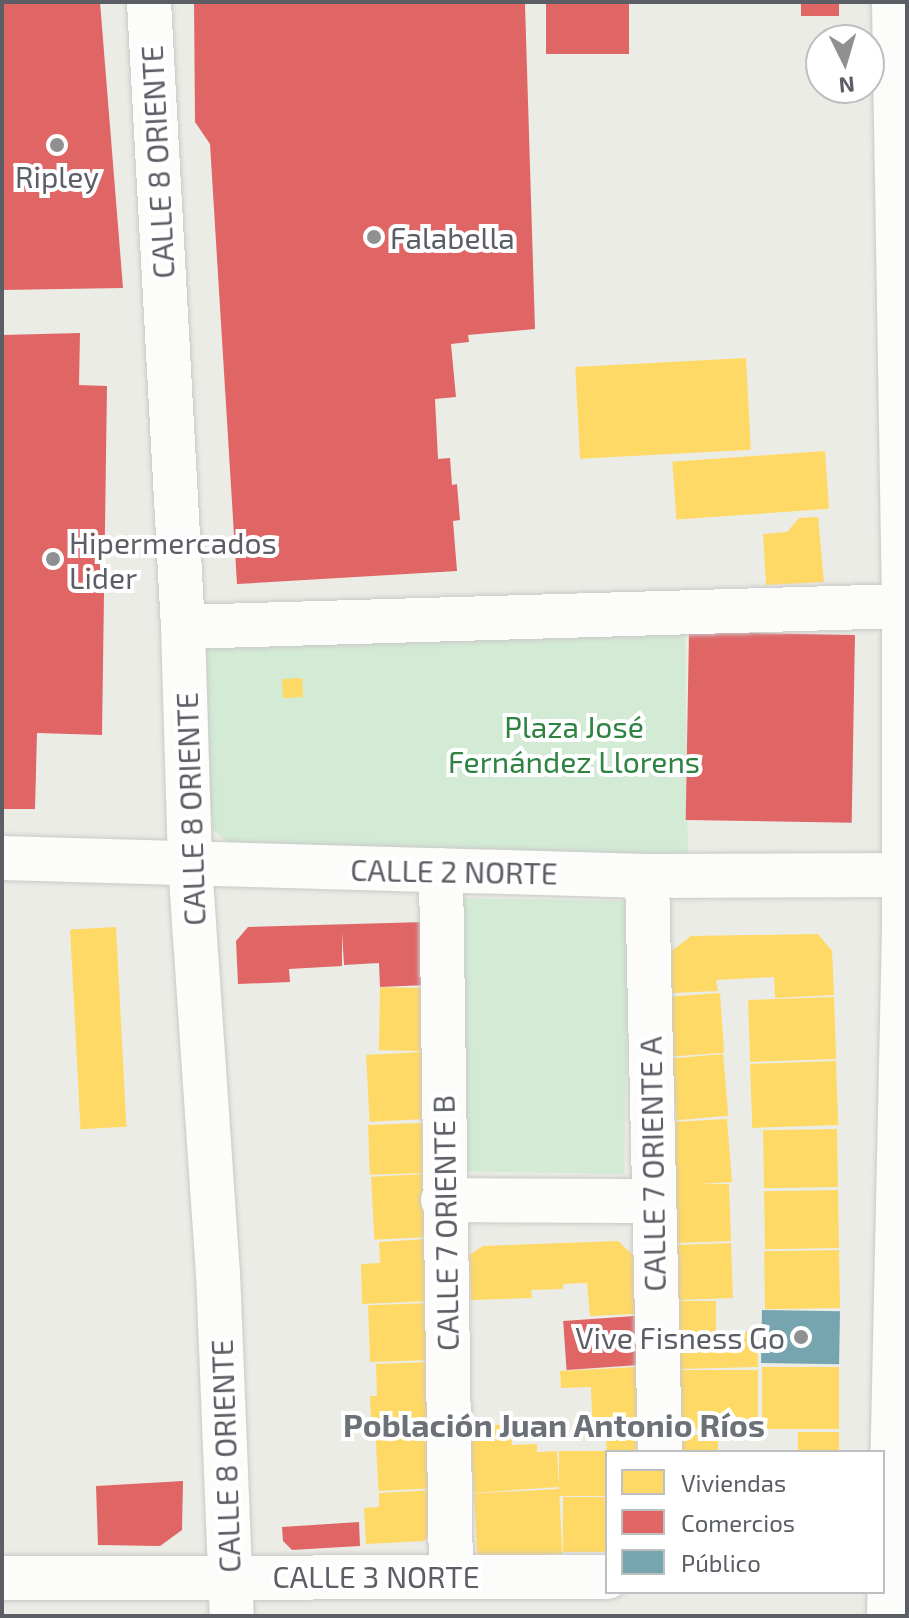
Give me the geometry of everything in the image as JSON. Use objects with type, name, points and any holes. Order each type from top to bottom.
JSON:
[{"type":"street","name":"CALLE 8 ORIENTE","points":[[149,2],[183,627],[190,864],[218,1273],[230,1595]]},
{"type":"street","points":[[892,1588],[905,875],[894,2]]},
{"type":"street","points":[[183,627],[904,606]]},
{"type":"street","name":"CALLE 2 NORTE","points":[[2,858],[647,876],[905,875]]},
{"type":"street","name":"CALLE 7 ORIENTE B","points":[[441,870],[443,1200],[451,1576]]},
{"type":"street","name":"CALLE 7 ORIENTE A","points":[[647,876],[660,1450]]},
{"type":"street","points":[[443,1200],[652,1201]]},
{"type":"street","name":"CALLE 3 NORTE","points":[[2,1578],[230,1595],[451,1576],[605,1577]]},
{"type":"green space","name":"Plaza José Fernández Llorens","points":[[685,628],[688,856],[237,850],[213,830],[197,646]]},
{"type":"green space","points":[[455,898],[629,901],[624,1174],[450,1171]]},
{"type":"building: Viviendas","points":[[746,358],[751,450],[580,459],[575,367]]},
{"type":"building: Viviendas","points":[[825,451],[829,509],[676,520],[672,462]]},
{"type":"building: Viviendas","points":[[818,517],[824,582],[766,585],[763,534],[787,532],[799,518]]},
{"type":"building: Viviendas","points":[[302,678],[303,697],[283,698],[282,679]]},
{"type":"building: Viviendas","points":[[116,927],[126,1127],[81,1129],[70,929]]},
{"type":"building: Viviendas","points":[[818,934],[832,951],[834,995],[775,998],[774,977],[716,980],[718,991],[672,993],[669,953],[691,936]]},
{"type":"building: Viviendas","points":[[380,987],[423,988],[422,1051],[379,1050]]},
{"type":"building: Viviendas","points":[[720,993],[724,1053],[672,1056],[668,997]]},
{"type":"building: Viviendas","points":[[834,997],[836,1059],[750,1062],[748,1000]]},
{"type":"building: Viviendas","points":[[422,1052],[426,1119],[370,1122],[366,1055]]},
{"type":"building: Viviendas","points":[[723,1054],[728,1116],[677,1120],[671,1059]]},
{"type":"building: Viviendas","points":[[836,1061],[838,1125],[752,1128],[750,1064]]},
{"type":"building: Viviendas","points":[[727,1119],[732,1182],[700,1184],[729,1184],[731,1241],[676,1243],[673,1122]]},
{"type":"building: Viviendas","points":[[422,1123],[424,1173],[370,1175],[368,1125]]},
{"type":"building: Viviendas","points":[[837,1129],[838,1187],[764,1188],[763,1130]]},
{"type":"building: Viviendas","points":[[424,1174],[427,1237],[374,1240],[371,1177]]},
{"type":"building: Viviendas","points":[[838,1190],[839,1248],[765,1249],[764,1191]]},
{"type":"building: Viviendas","points":[[426,1239],[429,1301],[362,1304],[361,1264],[380,1263],[379,1242]]},
{"type":"building: Viviendas","points":[[618,1241],[633,1255],[635,1314],[590,1316],[587,1283],[563,1284],[563,1289],[531,1290],[532,1298],[471,1300],[469,1255],[483,1246]]},
{"type":"building: Viviendas","points":[[731,1243],[733,1298],[678,1300],[676,1245]]},
{"type":"building: Viviendas","points":[[839,1250],[840,1308],[765,1309],[764,1251]]},
{"type":"building: Viviendas","points":[[677,1301],[716,1301],[716,1332],[757,1331],[758,1367],[678,1369]]},
{"type":"building: Viviendas","points":[[429,1303],[431,1360],[370,1362],[368,1305]]},
{"type":"building: Viviendas","points":[[431,1362],[434,1420],[371,1422],[370,1396],[377,1396],[376,1364]]},
{"type":"building: Viviendas","points":[[637,1367],[641,1436],[593,1438],[591,1387],[561,1388],[560,1371]]},
{"type":"building: Viviendas","points":[[762,1367],[839,1367],[839,1429],[762,1429]]},
{"type":"building: Viviendas","points":[[680,1370],[758,1370],[758,1429],[680,1429]]},
{"type":"building: Viviendas","points":[[433,1423],[436,1488],[378,1491],[375,1426]]},
{"type":"building: Viviendas","points":[[510,1424],[512,1445],[537,1444],[537,1452],[557,1451],[559,1487],[474,1493],[469,1427]]},
{"type":"building: Viviendas","points":[[798,1432],[839,1432],[839,1450],[798,1450]]},
{"type":"building: Viviendas","points":[[681,1435],[718,1435],[718,1450],[681,1450]]},
{"type":"building: Viviendas","points":[[636,1438],[637,1450],[607,1450],[606,1440]]},
{"type":"building: Viviendas","points":[[559,1451],[605,1451],[605,1496],[559,1496]]},
{"type":"building: Viviendas","points":[[559,1489],[562,1554],[478,1558],[474,1493]]},
{"type":"building: Viviendas","points":[[436,1490],[438,1526],[424,1541],[366,1544],[364,1508],[379,1507],[379,1493]]},
{"type":"building: Viviendas","points":[[563,1497],[605,1497],[605,1552],[563,1552]]},
{"type":"building: Comercios","name":"Ripley","points":[[2,2],[100,2],[123,288],[2,290]]},
{"type":"building: Comercios","name":"Falabella","points":[[194,2],[525,4],[535,329],[468,335],[469,342],[451,344],[456,397],[435,399],[438,459],[450,458],[452,485],[457,484],[460,520],[453,521],[457,571],[237,584],[210,144],[195,122]]},
{"type":"building: Comercios","points":[[546,2],[629,2],[629,54],[546,54]]},
{"type":"building: Comercios","points":[[801,2],[839,2],[839,16],[801,16]]},
{"type":"building: Comercios","name":"Hipermercados Lider","points":[[80,333],[79,385],[107,386],[102,735],[37,733],[35,809],[2,809],[2,335]]},
{"type":"building: Comercios","points":[[689,632],[855,635],[852,823],[686,820]]},
{"type":"building: Comercios","points":[[425,922],[426,985],[380,987],[379,963],[344,965],[342,932],[342,966],[289,969],[290,982],[238,984],[236,941],[248,927]]},
{"type":"building: Comercios","points":[[635,1316],[638,1365],[567,1370],[563,1321]]},
{"type":"building: Comercios","points":[[183,1481],[182,1530],[160,1546],[98,1545],[96,1486]]},
{"type":"building: Comercios","points":[[359,1522],[360,1546],[292,1550],[283,1541],[282,1527]]},
{"type":"building: Público","name":"Vive Fisness Go","points":[[762,1310],[840,1311],[839,1364],[761,1363]]},
{"type":"place","name":"Ripley","points":[[57,145]]},
{"type":"place","name":"Falabella","points":[[374,237]]},
{"type":"place","name":"Hipermercados Lider","points":[[53,559]]},
{"type":"place","name":"Vive Fisness Go","points":[[801,1337]]},
{"type":"district","name":"Población Juan Antonio Ríos","points":[[554,1424]]}]
